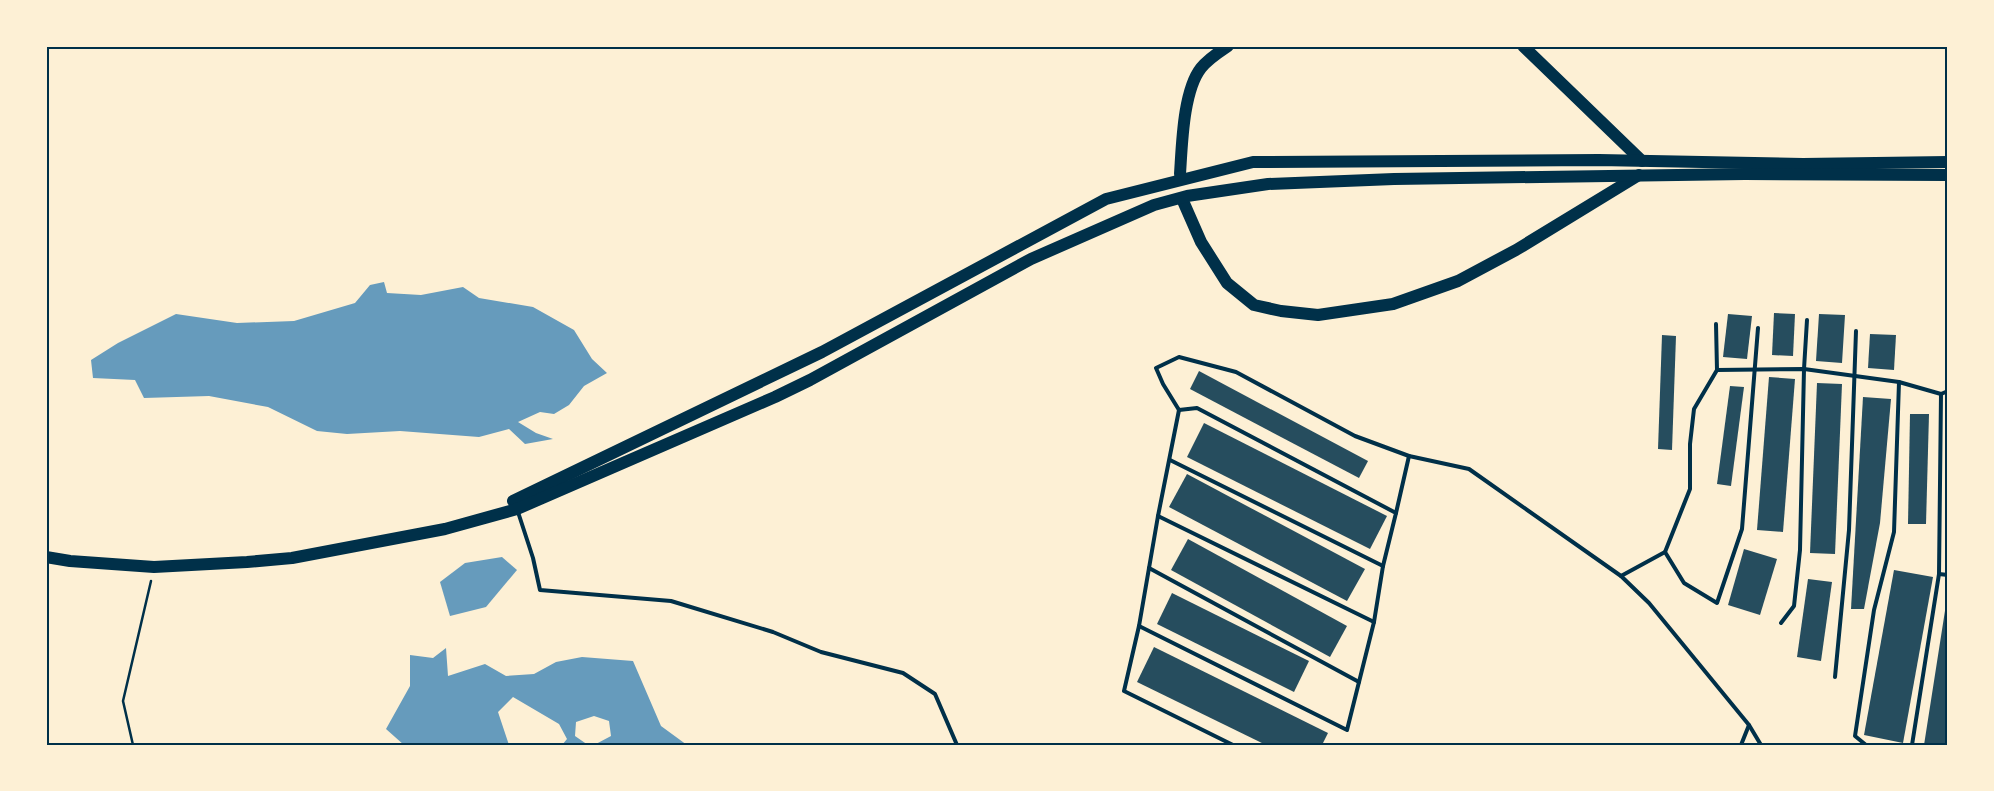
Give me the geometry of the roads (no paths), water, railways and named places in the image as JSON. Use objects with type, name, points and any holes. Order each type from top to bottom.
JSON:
[{"type":"main road","points":[[1180,174],[1182,129],[1192,85],[1201,68],[1218,52],[1228,46]]},
{"type":"main road","points":[[1523,46],[1642,161]]},
{"type":"main road","points":[[471,522],[822,352],[1106,198],[1253,162],[1642,161],[1802,164],[1948,162]]},
{"type":"main road","points":[[46,557],[70,561],[154,567],[292,558],[444,529],[516,509],[775,397],[810,380],[1031,259],[1154,205],[1187,196],[1268,184],[1403,179],[1566,178],[1641,175],[1948,175]]},
{"type":"main road","points":[[1183,201],[1202,242],[1227,283],[1254,305],[1281,311],[1318,315],[1393,304],[1458,281],[1516,250],[1641,175]]},
{"type":"lane","points":[[1781,623],[1794,606],[1800,550],[1804,369],[1807,320]]},
{"type":"lane","points":[[1621,576],[1665,552],[1690,489],[1690,444],[1694,409],[1717,370],[1716,324]]},
{"type":"lane","points":[[1665,552],[1684,584],[1717,603],[1742,529],[1758,328]]},
{"type":"lane","points":[[1835,677],[1849,530],[1856,331]]},
{"type":"lane","points":[[1234,745],[1124,691],[1140,626],[1158,516],[1179,410],[1163,384],[1156,368],[1179,357],[1236,372],[1354,436],[1409,456],[1469,468],[1621,576],[1649,603],[1749,725],[1761,745]]},
{"type":"lane","points":[[1717,370],[1804,369],[1899,382],[1941,394],[1948,391]]},
{"type":"lane","points":[[1866,745],[1855,736],[1874,610],[1894,532],[1899,382]]},
{"type":"lane","points":[[1912,745],[1939,574],[1941,394]]},
{"type":"lane","points":[[1179,410],[1197,408],[1396,513]]},
{"type":"lane","points":[[1140,626],[1347,730],[1374,622],[1383,566],[1409,456]]},
{"type":"lane","points":[[1170,460],[1383,566]]},
{"type":"lane","points":[[516,509],[533,558],[540,590],[671,601],[773,632],[821,652],[903,673],[935,694],[957,745]]},
{"type":"lane","points":[[1158,516],[1374,622]]},
{"type":"lane","points":[[1149,568],[1359,682]]},
{"type":"lane","points":[[1939,574],[1948,575]]},
{"type":"lane","points":[[1741,745],[1749,725]]},
{"type":"water","points":[[384,282],[387,293],[421,295],[463,287],[479,298],[533,307],[574,330],[592,359],[607,373],[584,386],[569,405],[554,414],[540,412],[518,422],[536,433],[553,439],[525,444],[509,429],[479,437],[400,431],[347,434],[317,431],[268,407],[209,396],[144,398],[135,380],[93,378],[91,360],[118,343],[176,314],[237,323],[294,321],[355,303],[370,285]]},
{"type":"water","points":[[502,557],[517,570],[486,607],[450,616],[440,582],[465,563]]},
{"type":"water","points":[[446,648],[448,676],[485,664],[506,676],[534,674],[556,662],[582,657],[633,661],[661,726],[687,745],[594,745],[611,736],[609,721],[594,716],[576,722],[575,736],[588,745],[562,745],[567,739],[559,724],[513,697],[498,712],[509,745],[404,745],[386,729],[410,686],[410,655],[433,658]]}]
